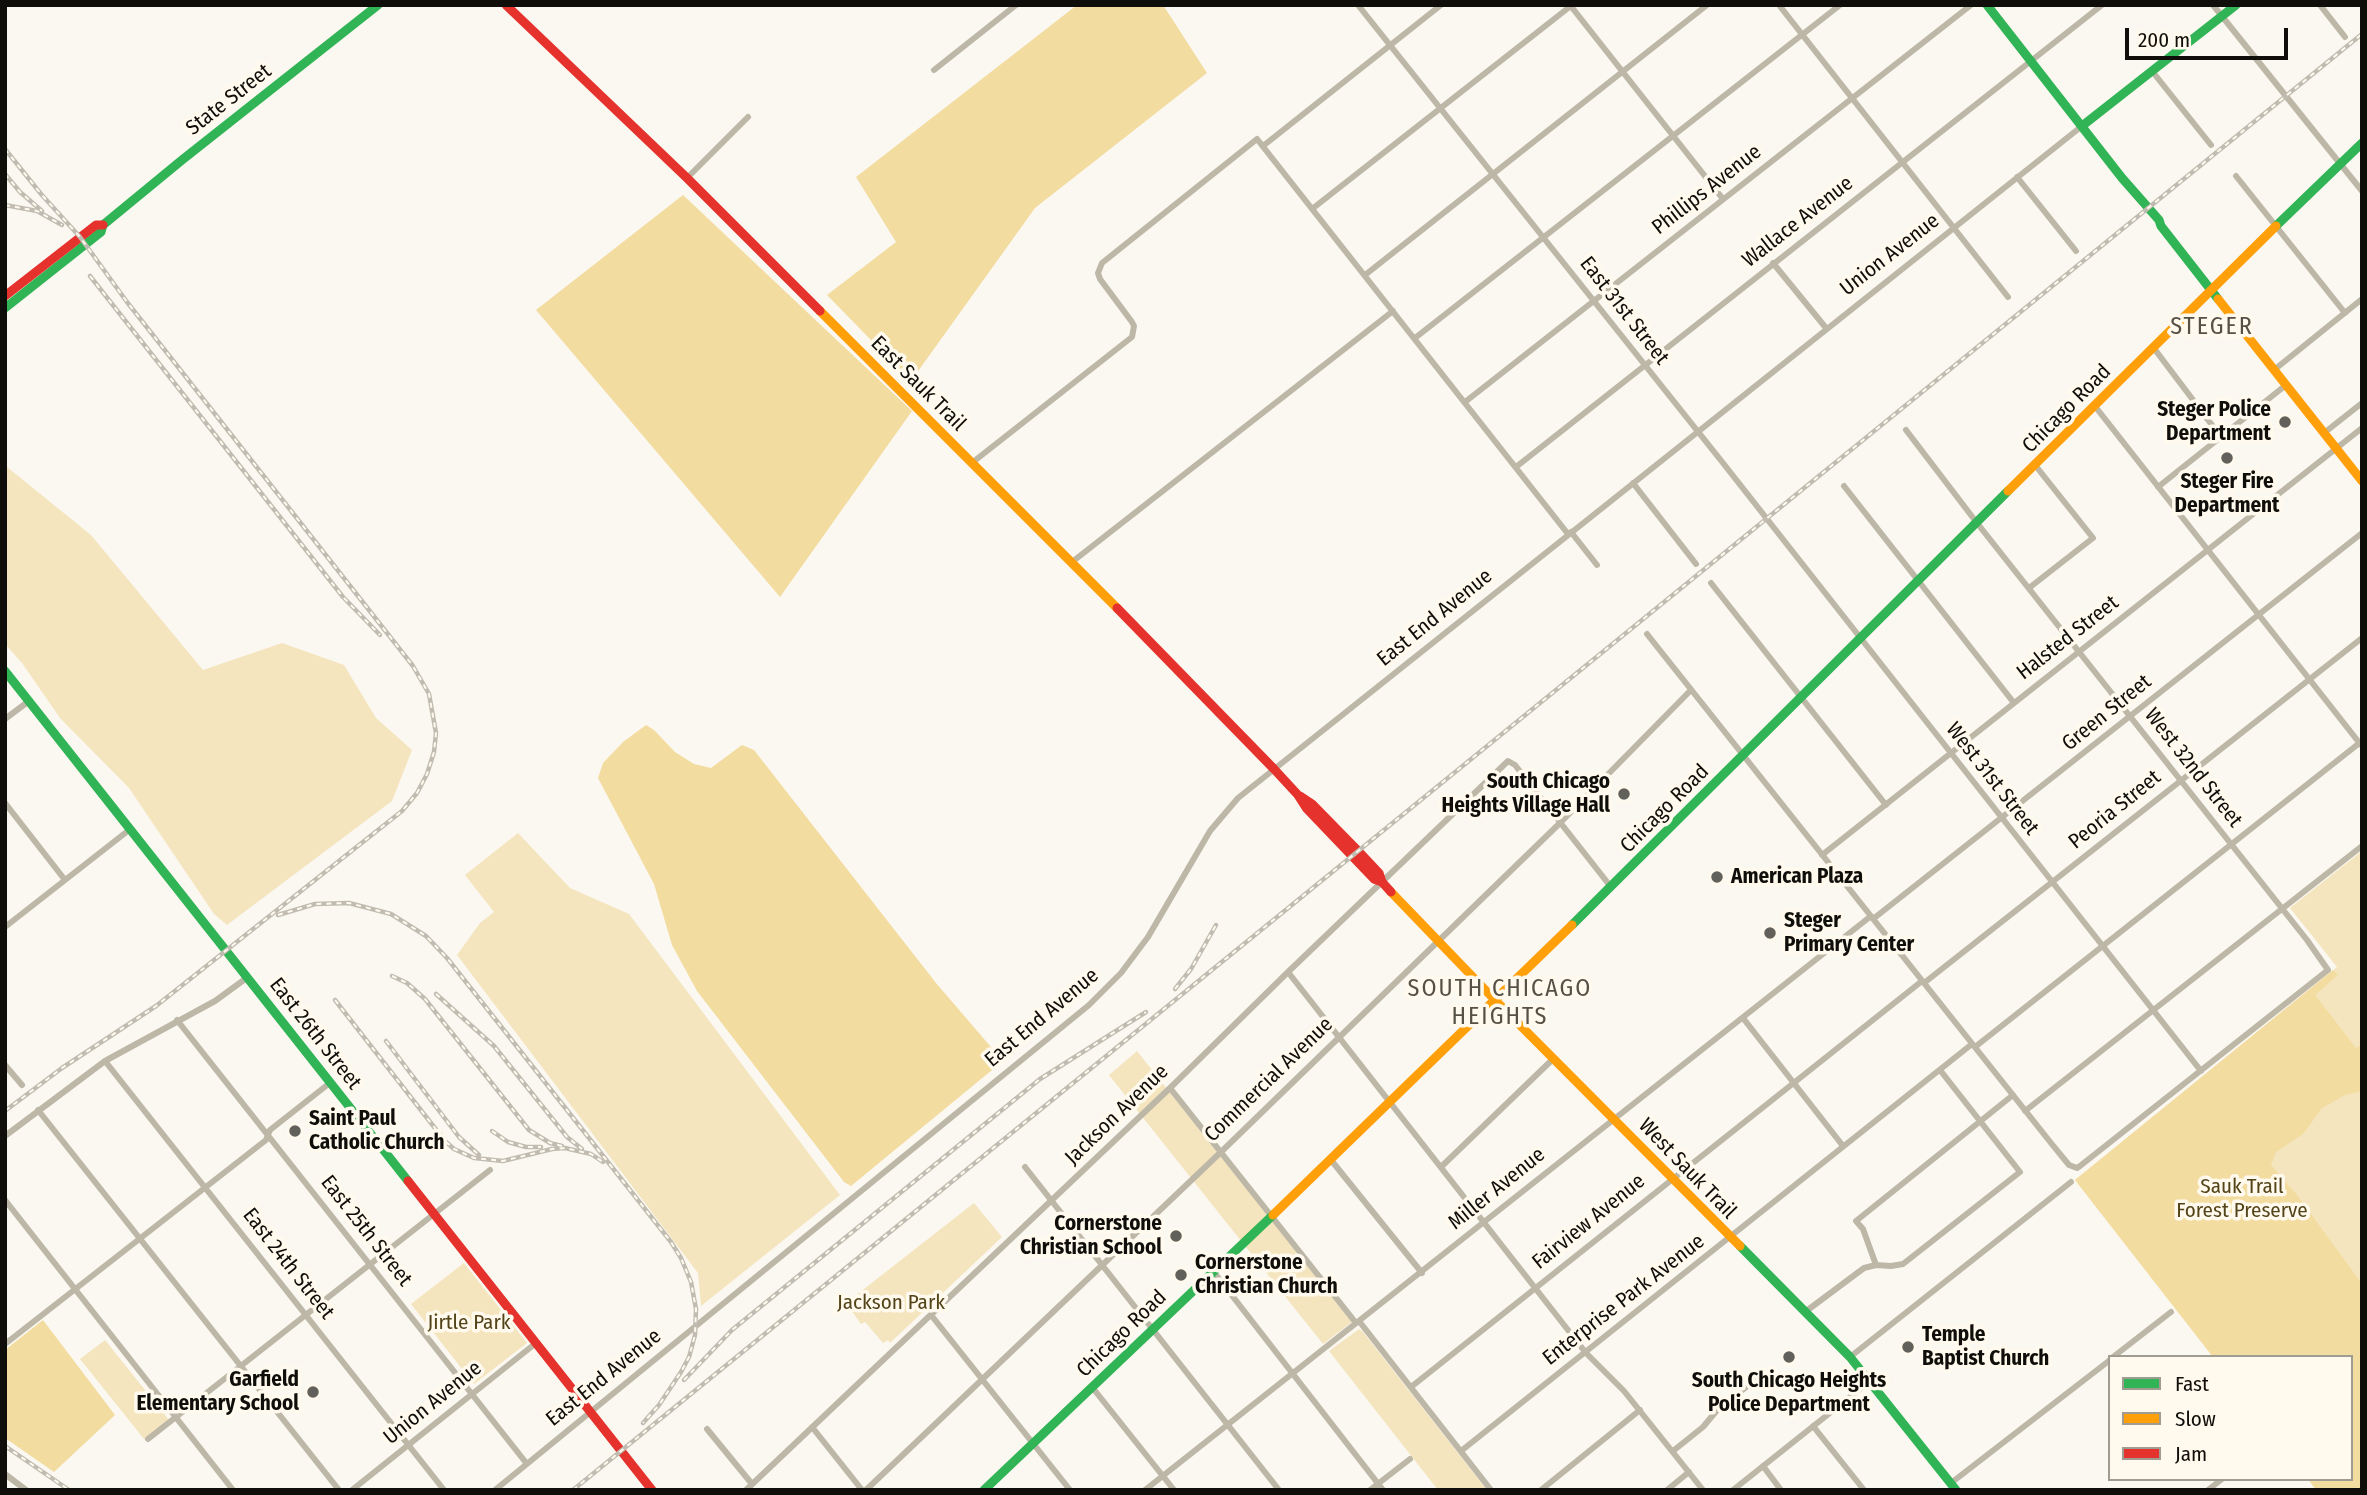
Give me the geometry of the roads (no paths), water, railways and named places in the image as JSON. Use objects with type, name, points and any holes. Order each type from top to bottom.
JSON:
[{"type":"main road","name":"State Street","points":[[5,308],[101,232],[103,225],[378,5]]},
{"type":"main road","name":"East Sauk Trail","points":[[506,5],[687,178],[972,462],[1274,769],[1307,809],[1357,855]]},
{"type":"main road","points":[[1987,5],[2362,481]]},
{"type":"main road","name":"Union Avenue","points":[[2082,126],[2235,5]]},
{"type":"main road","name":"Chicago Road","points":[[984,1490],[1331,1160],[1611,887],[2210,289],[2362,143]]},
{"type":"main road","name":"State Street","points":[[5,296],[96,225],[103,225]]},
{"type":"main road","name":"East 26th Street","points":[[5,671],[652,1490]]},
{"type":"main road","name":"West Sauk Trail","points":[[1357,855],[1374,879],[1382,882],[1553,1059],[1850,1357],[1954,1486]]},
{"type":"street","points":[[934,70],[1016,5]]},
{"type":"street","name":"East 31st Street","points":[[1358,5],[1860,640]]},
{"type":"street","points":[[1263,146],[1441,5]]},
{"type":"street","points":[[1365,275],[1707,5]]},
{"type":"street","points":[[1779,5],[2008,297]]},
{"type":"street","points":[[1415,338],[1840,5]]},
{"type":"street","name":"Phillips Avenue","points":[[1465,402],[1971,5]]},
{"type":"street","name":"Wallace Avenue","points":[[1516,467],[2102,5]]},
{"type":"street","points":[[2213,5],[2362,191]]},
{"type":"street","points":[[2320,5],[2345,37]]},
{"type":"street","points":[[1312,209],[1571,6],[1723,199]]},
{"type":"street","points":[[2152,71],[2211,145]]},
{"type":"street","points":[[687,178],[748,117]]},
{"type":"street","name":"Union Avenue","points":[[1569,533],[2082,126]]},
{"type":"street","points":[[972,462],[1132,337],[1135,326],[1100,279],[1098,273],[1102,263],[1257,139],[1516,467],[1597,565]]},
{"type":"street","points":[[2236,176],[2344,313]]},
{"type":"street","points":[[2017,177],[2076,251]]},
{"type":"street","points":[[1773,263],[1826,328]]},
{"type":"street","points":[[2274,370],[2362,299]]},
{"type":"street","points":[[1072,562],[1393,311]]},
{"type":"street","points":[[2152,347],[2221,437]]},
{"type":"street","points":[[2158,487],[2286,385]]},
{"type":"street","points":[[2324,433],[2362,403]]},
{"type":"street","points":[[2094,405],[2361,743]]},
{"type":"street","name":"Halsted Street","points":[[1822,855],[2362,428]]},
{"type":"street","name":"West 32nd Street","points":[[1906,430],[2326,965],[2328,970],[2201,1071]]},
{"type":"street","points":[[2029,588],[2093,538],[2035,465]]},
{"type":"street","points":[[1633,483],[1696,564]]},
{"type":"street","points":[[1844,486],[2014,703]]},
{"type":"street","name":"East End Avenue","points":[[495,1490],[1088,1005],[1121,974],[1148,937],[1210,831],[1238,798],[1569,533]]},
{"type":"street","name":"Green Street","points":[[1872,917],[2002,819],[2362,533]]},
{"type":"street","points":[[1711,583],[1886,805]]},
{"type":"street","points":[[1647,634],[2069,1165],[2077,1168],[2201,1071]]},
{"type":"street","name":"Peoria Street","points":[[1923,982],[2362,638]]},
{"type":"street","name":"West 31st Street","points":[[1860,640],[2201,1071]]},
{"type":"street","name":"Commercial Avenue","points":[[864,1490],[1221,1152],[1560,823],[1691,690]]},
{"type":"street","points":[[5,719],[29,701]]},
{"type":"street","name":"Enterprise Park Avenue","points":[[1461,1451],[1843,1146],[2361,743]]},
{"type":"street","name":"Jackson Avenue","points":[[746,1490],[1051,1202],[1508,761],[1515,765],[1560,823]]},
{"type":"street","points":[[5,803],[65,880]]},
{"type":"street","points":[[1560,823],[1611,887]]},
{"type":"street","points":[[5,928],[129,830]]},
{"type":"street","points":[[2025,1111],[2362,846]]},
{"type":"street","name":"Miller Avenue","points":[[1145,1490],[1872,917]]},
{"type":"street","points":[[1288,972],[1586,1353],[1625,1391],[1703,1490]]},
{"type":"street","points":[[5,1136],[105,1061],[215,1001],[248,977]]},
{"type":"street","name":"Fairview Avenue","points":[[1410,1387],[1923,982]]},
{"type":"street","points":[[1743,1018],[1843,1146]]},
{"type":"street","name":"East 25th Street","points":[[177,1020],[527,1464]]},
{"type":"street","points":[[1441,1167],[1553,1059]]},
{"type":"street","name":"East 24th Street","points":[[105,1061],[443,1490]]},
{"type":"street","points":[[5,1065],[22,1086]]},
{"type":"street","points":[[1805,1312],[1864,1268],[1903,1264],[2020,1172],[1940,1070]]},
{"type":"street","points":[[5,1331],[8,1341],[266,1140],[270,1130],[331,1082]]},
{"type":"street","points":[[1170,1088],[1491,1490]]},
{"type":"street","points":[[1876,1265],[1863,1229],[1856,1221],[2013,1095]]},
{"type":"street","points":[[38,1110],[339,1490]]},
{"type":"street","points":[[1331,1160],[1422,1273]]},
{"type":"street","points":[[1025,1167],[1279,1490]]},
{"type":"street","points":[[148,1439],[490,1170]]},
{"type":"street","points":[[1850,1357],[2071,1182]]},
{"type":"street","points":[[5,1200],[233,1490]]},
{"type":"street","points":[[1213,1271],[1381,1487]]},
{"type":"street","points":[[2116,1355],[2171,1312]]},
{"type":"street","points":[[931,1315],[1070,1490]]},
{"type":"street","name":"Union Avenue","points":[[352,1490],[536,1343]]},
{"type":"street","points":[[1954,1486],[2108,1361]]},
{"type":"street","points":[[1673,1451],[1703,1427],[1718,1409],[1763,1374]]},
{"type":"street","points":[[1733,1490],[1870,1381]]},
{"type":"street","points":[[1093,1387],[1174,1490]]},
{"type":"street","points":[[1541,1490],[1640,1410]]},
{"type":"street","points":[[1813,1426],[1864,1490]]},
{"type":"street","points":[[812,1427],[864,1490]]},
{"type":"street","points":[[707,1429],[752,1484]]},
{"type":"street","points":[[1370,1490],[1381,1487],[1410,1459]]},
{"type":"street","points":[[1762,1466],[1781,1490]]},
{"type":"street","points":[[1667,1490],[1689,1472]]},
{"type":"street","points":[[5,1474],[26,1490]]},
{"type":"street","points":[[2208,1490],[2220,1481],[2224,1490]]},
{"type":"railway","points":[[573,1490],[2362,34]]},
{"type":"railway","points":[[5,149],[80,237],[127,302],[413,666],[429,694],[436,733],[434,752],[427,774],[417,793],[402,811],[156,1006],[62,1068],[5,1111]]},
{"type":"railway","points":[[5,174],[20,192],[42,211]]},
{"type":"railway","points":[[5,205],[37,211],[62,225]]},
{"type":"railway","points":[[90,276],[343,597],[380,635]]},
{"type":"railway","points":[[278,915],[315,904],[349,903],[391,914],[426,936],[447,958],[671,1242],[691,1282],[696,1309],[695,1335],[689,1357],[681,1372],[643,1423]]},
{"type":"railway","points":[[1175,989],[1191,969],[1216,925]]},
{"type":"railway","points":[[392,976],[407,983],[425,999],[529,1130],[550,1143],[562,1146]]},
{"type":"railway","points":[[436,994],[494,1046],[567,1137],[582,1149]]},
{"type":"railway","points":[[335,1000],[454,1149],[474,1158],[503,1161],[565,1148],[591,1154],[603,1162]]},
{"type":"railway","points":[[684,1380],[732,1330],[1040,1079],[1146,1012]]},
{"type":"railway","points":[[386,1041],[459,1137],[479,1155]]},
{"type":"railway","points":[[492,1131],[508,1142],[526,1147],[541,1147]]},
{"type":"railway","points":[[5,1446],[69,1490]]},
{"type":"place","name":"Steger Police Department","points":[[2285,422]]},
{"type":"place","name":"Steger Fire Department","points":[[2227,458]]},
{"type":"place","name":"South Chicago Heights Village Hall","points":[[1624,794]]},
{"type":"place","name":"American Plaza","points":[[1717,877]]},
{"type":"place","name":"Steger Primary Center","points":[[1770,933]]},
{"type":"place","name":"Saint Paul Catholic Church","points":[[295,1131]]},
{"type":"place","name":"Cornerstone Christian School","points":[[1176,1236]]},
{"type":"place","name":"Cornerstone Christian Church","points":[[1181,1275]]},
{"type":"place","name":"Temple Baptist Church","points":[[1908,1347]]},
{"type":"place","name":"South Chicago Heights Police Department","points":[[1789,1357]]},
{"type":"place","name":"Garfield Elementary School","points":[[313,1392]]},
{"type":"district","name":"STEGER","points":[[2212,327]]},
{"type":"district","name":"SOUTH CHICAGO HEIGHTS","points":[[1500,1003]]},
{"type":"park label","name":"Sauk Trail Forest Preserve","points":[[2242,1199]]},
{"type":"park label","name":"Jackson Park","points":[[891,1303]]},
{"type":"park label","name":"Jirtle Park","points":[[469,1323]]}]
